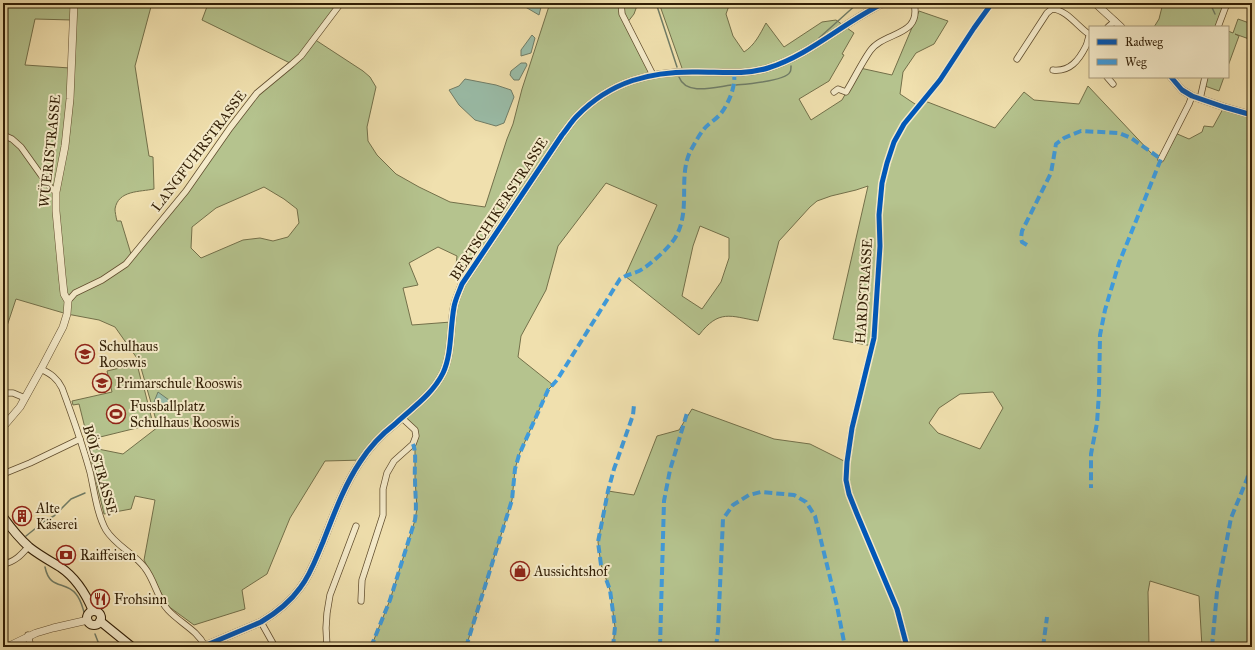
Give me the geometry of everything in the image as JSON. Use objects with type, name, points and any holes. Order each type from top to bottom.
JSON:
[{"type":"main road","points":[[3,517],[13,531],[29,546],[70,575],[79,586],[93,611],[97,611],[100,614],[100,621]]},
{"type":"main road","points":[[93,611],[88,615],[88,620],[94,624],[100,621]]},
{"type":"main road","points":[[100,621],[132,647]]},
{"type":"street","name":"WÜERISTRASSE","points":[[3,427],[18,409],[41,369],[63,327],[67,314],[68,302],[64,294],[56,211],[56,192],[65,146],[70,99],[74,3]]},
{"type":"street","name":"LANGFUHRSTRASSE","points":[[68,302],[74,293],[102,280],[126,264],[186,191],[230,128],[257,93],[301,56],[341,3]]},
{"type":"street","points":[[621,3],[622,14],[653,75]]},
{"type":"street","name":"BERTSCHIKERSTRASSE","points":[[204,646],[262,622],[291,600],[300,588],[308,576],[348,483],[361,461],[384,434],[423,400],[435,386],[443,372],[448,357],[454,306],[462,284],[562,135],[577,116],[594,101],[613,89],[632,80],[653,75],[683,71],[734,73],[766,68],[784,62],[802,53],[857,18],[884,3]]},
{"type":"street","points":[[834,92],[838,89],[846,92],[870,51],[876,44],[911,26],[916,11],[914,3]]},
{"type":"street","name":"HARDSTRASSE","points":[[907,647],[897,609],[849,494],[846,480],[852,428],[874,338],[880,246],[879,215],[882,183],[894,142],[904,124],[940,80],[992,3]]},
{"type":"street","points":[[1095,3],[1120,26]]},
{"type":"street","points":[[1218,26],[1227,3]]},
{"type":"street","points":[[1017,58],[1047,13],[1052,9],[1057,9],[1089,33]]},
{"type":"street","points":[[1109,26],[1114,21]]},
{"type":"street","points":[[1053,70],[1060,71],[1067,69],[1077,62],[1089,37]]},
{"type":"street","points":[[1108,78],[1113,84]]},
{"type":"street","points":[[1172,78],[1182,90],[1192,96],[1252,115]]},
{"type":"street","points":[[1200,99],[1205,78]]},
{"type":"street","points":[[1161,159],[1190,104],[1192,96]]},
{"type":"street","points":[[3,135],[12,139],[21,147],[45,181],[56,192]]},
{"type":"street","name":"BÖLSTRASSE","points":[[41,369],[53,376],[61,386],[80,439],[105,528],[115,541],[138,560],[145,568],[151,577],[159,597],[167,609],[196,633],[204,646]]},
{"type":"street","points":[[3,393],[13,393],[24,398]]},
{"type":"street","points":[[361,601],[362,580],[383,515],[383,489],[387,473],[394,461],[413,444],[416,436],[414,430],[402,418]]},
{"type":"street","points":[[3,474],[80,439]]},
{"type":"street","points":[[328,647],[326,628],[330,595],[356,526]]},
{"type":"street","points":[[3,564],[10,563],[15,560],[29,546]]},
{"type":"street","points":[[7,647],[28,635],[88,620]]},
{"type":"street","points":[[262,622],[275,647]]},
{"type":"street","points":[[28,635],[31,647]]},
{"type":"green space","points":[[3,3],[152,3],[135,66],[149,156],[153,157],[154,189],[125,195],[120,198],[115,209],[117,221],[121,221],[131,254],[133,256],[186,191],[257,93],[292,64],[202,20],[208,4],[204,3],[341,3],[314,39],[363,71],[370,77],[376,87],[367,127],[368,141],[377,155],[396,174],[450,202],[485,207],[513,124],[522,89],[550,3],[638,3],[634,14],[627,23],[653,75],[683,71],[659,3],[730,3],[726,14],[733,36],[744,52],[754,43],[766,23],[784,47],[822,22],[836,20],[854,33],[842,54],[844,55],[829,81],[799,99],[811,120],[842,100],[860,68],[892,75],[919,11],[948,21],[934,44],[916,53],[903,72],[900,94],[918,106],[925,101],[995,128],[1024,92],[1034,100],[1079,104],[1088,86],[1152,154],[1161,159],[1175,133],[1189,139],[1202,132],[1204,126],[1213,127],[1224,107],[1252,115],[1252,647],[1202,647],[1199,596],[1150,581],[1148,592],[1149,647],[613,647],[615,627],[610,590],[601,565],[598,542],[608,491],[634,495],[657,436],[679,430],[692,409],[774,439],[810,444],[846,462],[873,346],[833,339],[868,186],[817,201],[779,241],[758,321],[726,316],[713,321],[699,335],[625,276],[657,205],[606,183],[558,246],[546,290],[521,336],[518,357],[553,385],[548,390],[519,455],[515,469],[512,500],[466,647],[371,647],[390,600],[415,520],[417,508],[415,449],[413,444],[414,430],[402,418],[394,424],[364,460],[325,461],[290,518],[267,574],[242,590],[245,609],[194,625],[168,606],[144,560],[155,500],[135,496],[131,509],[104,514],[88,447],[123,454],[158,427],[139,361],[115,327],[99,320],[67,314],[16,299],[3,338]],"holes":[[[35,19],[72,20],[70,68],[25,65]],[[264,187],[297,209],[299,223],[288,237],[273,241],[260,238],[243,240],[201,258],[191,248],[192,227],[216,208]],[[700,226],[729,238],[729,258],[721,282],[702,309],[682,296],[693,246]],[[438,247],[457,256],[456,265],[470,271],[454,306],[451,322],[412,325],[403,288],[418,285],[409,263]],[[993,392],[1003,408],[980,449],[938,433],[929,423],[939,408],[960,394]]]},
{"type":"green space","points":[[1163,3],[1224,3],[1216,26],[1155,26],[1159,19]]},
{"type":"green space","points":[[1238,19],[1252,24],[1252,40],[1235,34],[1239,36],[1229,63],[1229,31],[1233,33]]},
{"type":"green space","points":[[1207,78],[1224,78],[1219,91],[1205,86]]},
{"type":"green space","name":"Fussballplatz Schulhaus Rooswis","points":[[137,364],[153,424],[88,440],[79,404],[73,405],[72,401],[112,392],[107,371]]},
{"type":"shaded area","points":[[521,3],[542,3],[539,15],[522,5]]},
{"type":"shaded area","points":[[532,35],[535,38],[531,53],[521,56],[521,50]]},
{"type":"shaded area","points":[[521,63],[526,63],[527,65],[519,80],[514,80],[510,75],[511,71]]},
{"type":"shaded area","points":[[465,79],[496,85],[511,90],[514,97],[504,123],[496,126],[475,120],[459,105],[449,90],[459,86]]},
{"type":"shaded area","points":[[158,392],[169,400],[166,408],[161,410],[155,409],[154,402]]},
{"type":"waterway","points":[[656,3],[677,67]]},
{"type":"waterway","points":[[819,38],[858,3]]},
{"type":"waterway","points":[[1210,3],[1215,14]]},
{"type":"waterway","points":[[736,85],[766,82],[781,78],[790,72],[791,66]]},
{"type":"waterway","points":[[679,77],[688,87],[694,88],[702,89],[731,85]]},
{"type":"waterway","points":[[26,536],[46,520],[54,516],[71,499],[85,493]]},
{"type":"waterway","points":[[45,567],[50,579],[67,587],[76,594],[84,612]]},
{"type":"waterway","points":[[95,634],[100,647]]},
{"type":"marked path","points":[[466,647],[512,500],[515,469],[519,455],[548,390],[557,380],[620,279],[639,271],[648,265],[664,252],[675,238],[683,216],[684,182],[687,160],[702,131],[725,108],[733,88],[734,73]]},
{"type":"marked path","points":[[1027,245],[1022,242],[1022,231],[1051,173],[1056,144],[1064,138],[1081,131],[1119,133],[1131,138],[1161,159],[1119,263],[1105,310],[1100,335],[1099,393],[1097,423],[1091,454],[1091,488]]},
{"type":"marked path","points":[[613,647],[615,627],[610,590],[601,565],[598,542],[608,491],[633,415],[634,405]]},
{"type":"marked path","points":[[660,647],[664,501],[670,470],[687,413]]},
{"type":"marked path","points":[[371,647],[390,600],[415,520],[415,456],[413,444]]},
{"type":"marked path","points":[[1212,647],[1217,592],[1231,518],[1247,479],[1252,462]]},
{"type":"marked path","points":[[716,647],[723,519],[733,505],[749,495],[761,492],[794,495],[806,502],[815,516],[837,606],[845,647]]},
{"type":"marked path","points":[[1043,647],[1047,617]]},
{"type":"cycle path","points":[[202,647],[267,619],[287,603],[304,583],[313,566],[344,490],[354,471],[367,452],[381,437],[427,395],[443,373],[448,358],[456,299],[462,284],[562,135],[577,116],[590,104],[618,86],[648,76],[681,72],[751,72],[768,68],[813,47],[855,19],[884,3]]},
{"type":"cycle path","points":[[907,647],[897,609],[849,494],[846,480],[852,428],[874,338],[880,246],[879,215],[882,183],[894,142],[904,124],[940,80],[992,3]]},
{"type":"cycle path","points":[[1172,78],[1182,90],[1192,96],[1252,115]]},
{"type":"place","name":"Schulhaus Rooswis","points":[[85,354]]},
{"type":"place","name":"Primarschule Rooswis","points":[[102,383]]},
{"type":"place","name":"Fussballplatz Schulhaus Rooswis","points":[[116,414]]},
{"type":"place","name":"Alte Käserei","points":[[22,516]]},
{"type":"place","name":"Raiffeisen","points":[[66,555]]},
{"type":"place","name":"Aussichtshof","points":[[520,571]]},
{"type":"place","name":"Frohsinn","points":[[100,599]]}]
